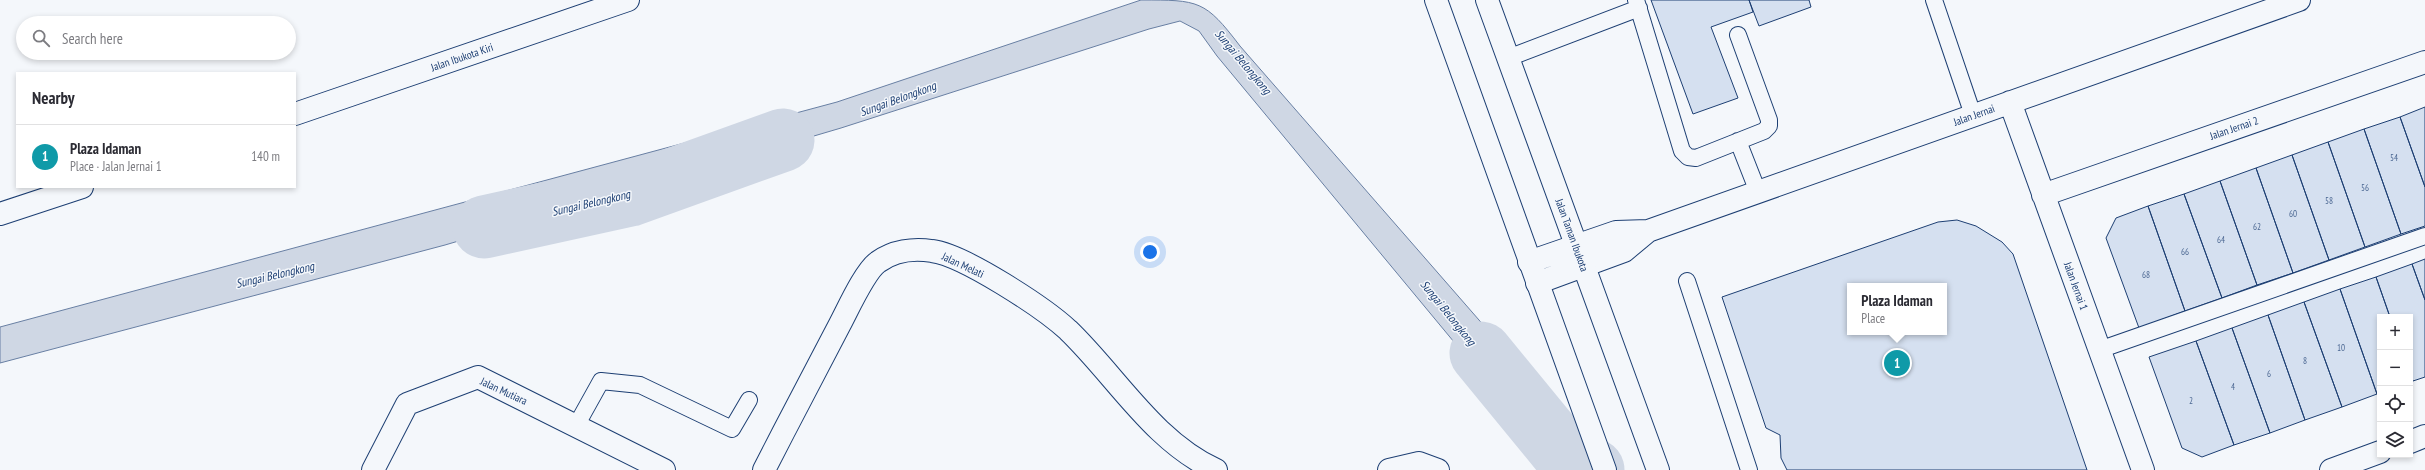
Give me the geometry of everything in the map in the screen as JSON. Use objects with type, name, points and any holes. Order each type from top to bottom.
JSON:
[{"type":"street","name":"Jalan Ibukota Kiri","points":[[296,114],[628,0]]},
{"type":"street","points":[[1436,0],[1605,470]]},
{"type":"street","name":"Jalan Taman Ibukota","points":[[1487,0],[1658,470]]},
{"type":"street","name":"Jalan Jernai","points":[[1529,262],[1616,232],[1648,231],[2299,0]]},
{"type":"street","name":"Jalan Jernai 2","points":[[2043,195],[2425,62]]},
{"type":"street","name":"Jalan Jernai 1","points":[[2010,102],[2143,470]]},
{"type":"street","points":[[0,214],[79,188]]},
{"type":"street","name":"Jalan Jernai","points":[[1537,283],[1584,267],[1624,251],[1648,231]]},
{"type":"street","name":"Jalan Melati","points":[[764,470],[857,292],[877,262],[900,251],[933,251],[970,266],[1034,304],[1068,330],[1164,434],[1197,461],[1216,470]]},
{"type":"street","name":"Jalan Mutiara","points":[[373,470],[407,404],[478,377],[664,470]]},
{"type":"street","points":[[2413,441],[2425,436]]},
{"type":"street","points":[[2331,470],[2377,453]]},
{"type":"street","points":[[1389,470],[1419,463],[1438,470]]},
{"type":"lane","points":[[1934,0],[1973,115]]},
{"type":"lane","points":[[1508,58],[1638,4],[1682,151],[1688,157],[1696,158],[1764,131],[1769,126],[1769,120],[1738,35]]},
{"type":"lane","points":[[1738,141],[1758,192]]},
{"type":"lane","points":[[2099,350],[2425,236]]},
{"type":"lane","points":[[1687,281],[1749,470]]},
{"type":"lane","points":[[576,426],[601,381],[640,385],[732,429],[749,400]]},
{"type":"water","points":[[1141,0],[1189,2],[1209,11],[1218,19],[1520,367],[1546,453],[1217,56],[1199,31],[1180,21],[1149,29],[841,128],[445,245],[0,363],[0,327],[837,102]]},
{"type":"building","points":[[1651,0],[1749,0],[1753,12],[1711,27],[1738,98],[1693,114]]},
{"type":"building","points":[[1749,0],[1809,0],[1811,7],[1759,26]]},
{"type":"building","points":[[2425,107],[2425,187],[2400,117]]},
{"type":"building","points":[[2400,117],[2425,187],[2425,226],[2401,234],[2364,129]]},
{"type":"building","points":[[2364,129],[2401,234],[2365,247],[2328,142]]},
{"type":"building","points":[[2328,142],[2365,247],[2329,260],[2292,155]]},
{"type":"building","points":[[2292,155],[2329,260],[2293,273],[2256,168]]},
{"type":"building","points":[[2256,168],[2293,273],[2257,285],[2220,181]]},
{"type":"building","points":[[2220,181],[2257,285],[2222,298],[2184,194]]},
{"type":"building","points":[[2184,194],[2222,298],[2185,311],[2148,206]]},
{"type":"building","points":[[2148,206],[2185,311],[2139,328],[2106,238],[2116,218]]},
{"type":"building","points":[[1957,220],[1976,226],[2002,242],[2013,254],[2087,470],[1787,470],[1781,458],[1780,435],[1766,428],[1722,297],[1938,222]]},
{"type":"building","points":[[2425,259],[2425,300],[2412,264]]},
{"type":"building","points":[[2412,264],[2425,300],[2425,377],[2413,381],[2413,314],[2389,314],[2376,277]]},
{"type":"building","points":[[2376,277],[2389,314],[2377,314],[2377,394],[2340,289]]},
{"type":"building","points":[[2340,289],[2377,394],[2342,407],[2304,302]]},
{"type":"building","points":[[2304,302],[2342,407],[2305,420],[2268,315]]},
{"type":"building","points":[[2268,315],[2305,420],[2270,433],[2232,328]]},
{"type":"building","points":[[2232,328],[2270,433],[2234,445],[2196,341]]},
{"type":"building","points":[[2196,341],[2234,445],[2202,457],[2182,448],[2149,357]]},
{"type":"waterway","name":"Sungai Belongkong","points":[[484,227],[630,195],[783,140]]},
{"type":"waterway","name":"Sungai Belongkong","points":[[1481,353],[1563,453],[1593,470]]},
{"type":"place","name":"Plaza Idaman","points":[[1897,363]]}]
